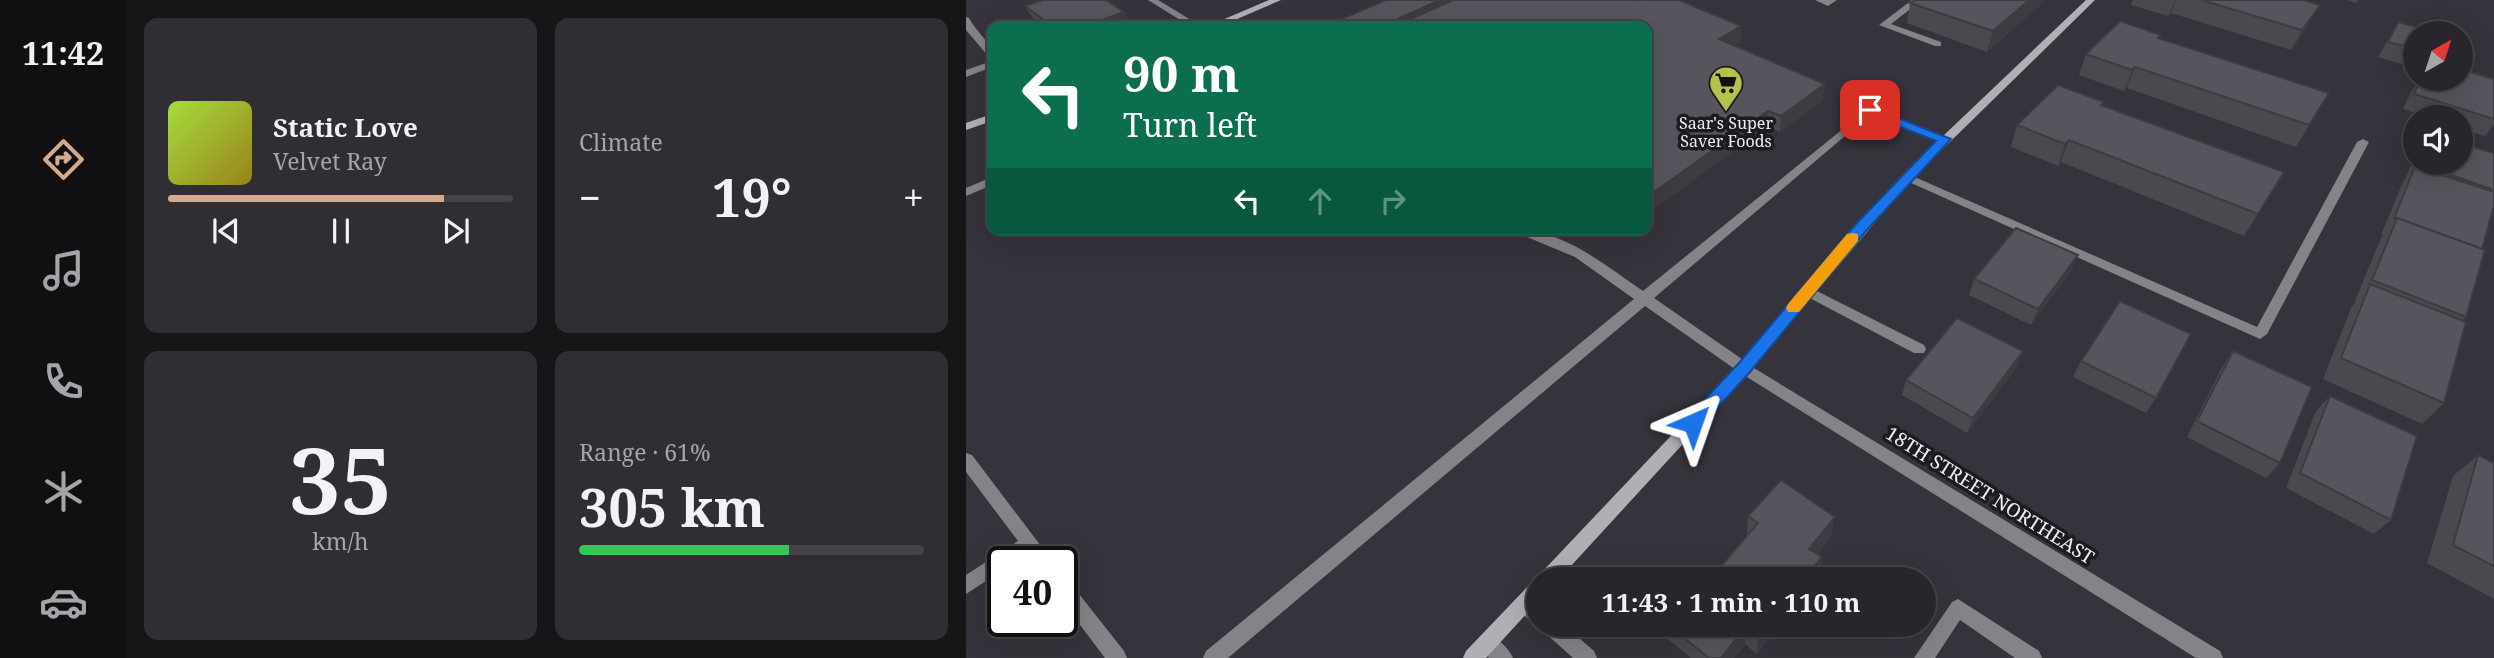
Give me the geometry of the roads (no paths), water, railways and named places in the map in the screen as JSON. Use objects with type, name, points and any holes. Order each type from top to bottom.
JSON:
[{"type":"street","points":[[1152,0],[1188,21]]},
{"type":"street","points":[[1225,21],[1277,0]]},
{"type":"street","points":[[1819,0],[1828,3],[1833,0]]},
{"type":"street","points":[[1918,0],[1884,25],[1938,44]]},
{"type":"street","points":[[1558,567],[1744,368],[1906,178],[2091,0]]},
{"type":"street","points":[[966,20],[987,49]]},
{"type":"street","points":[[966,74],[987,66]]},
{"type":"street","points":[[1213,658],[1870,110],[1945,139]]},
{"type":"street","points":[[966,127],[987,119]]},
{"type":"street","points":[[1906,178],[2260,334],[2362,142]]},
{"type":"street","points":[[966,192],[987,183]]},
{"type":"street","name":"18TH STREET NORTHEAST","points":[[1534,235],[1580,254],[1744,368],[2213,658]]},
{"type":"street","points":[[1807,291],[1919,349]]},
{"type":"street","points":[[966,460],[1032,546]]},
{"type":"street","points":[[966,585],[1029,542]]},
{"type":"street","points":[[1078,607],[1118,658]]},
{"type":"street","points":[[1924,658],[1958,608],[2032,658]]},
{"type":"street","points":[[1473,658],[1487,643],[1526,613]]},
{"type":"street","points":[[1563,637],[1587,658]]},
{"type":"street","points":[[1487,643],[1503,658]]},
{"type":"place","name":"Saar's Super Saver Foods","points":[[1726,113]]}]
